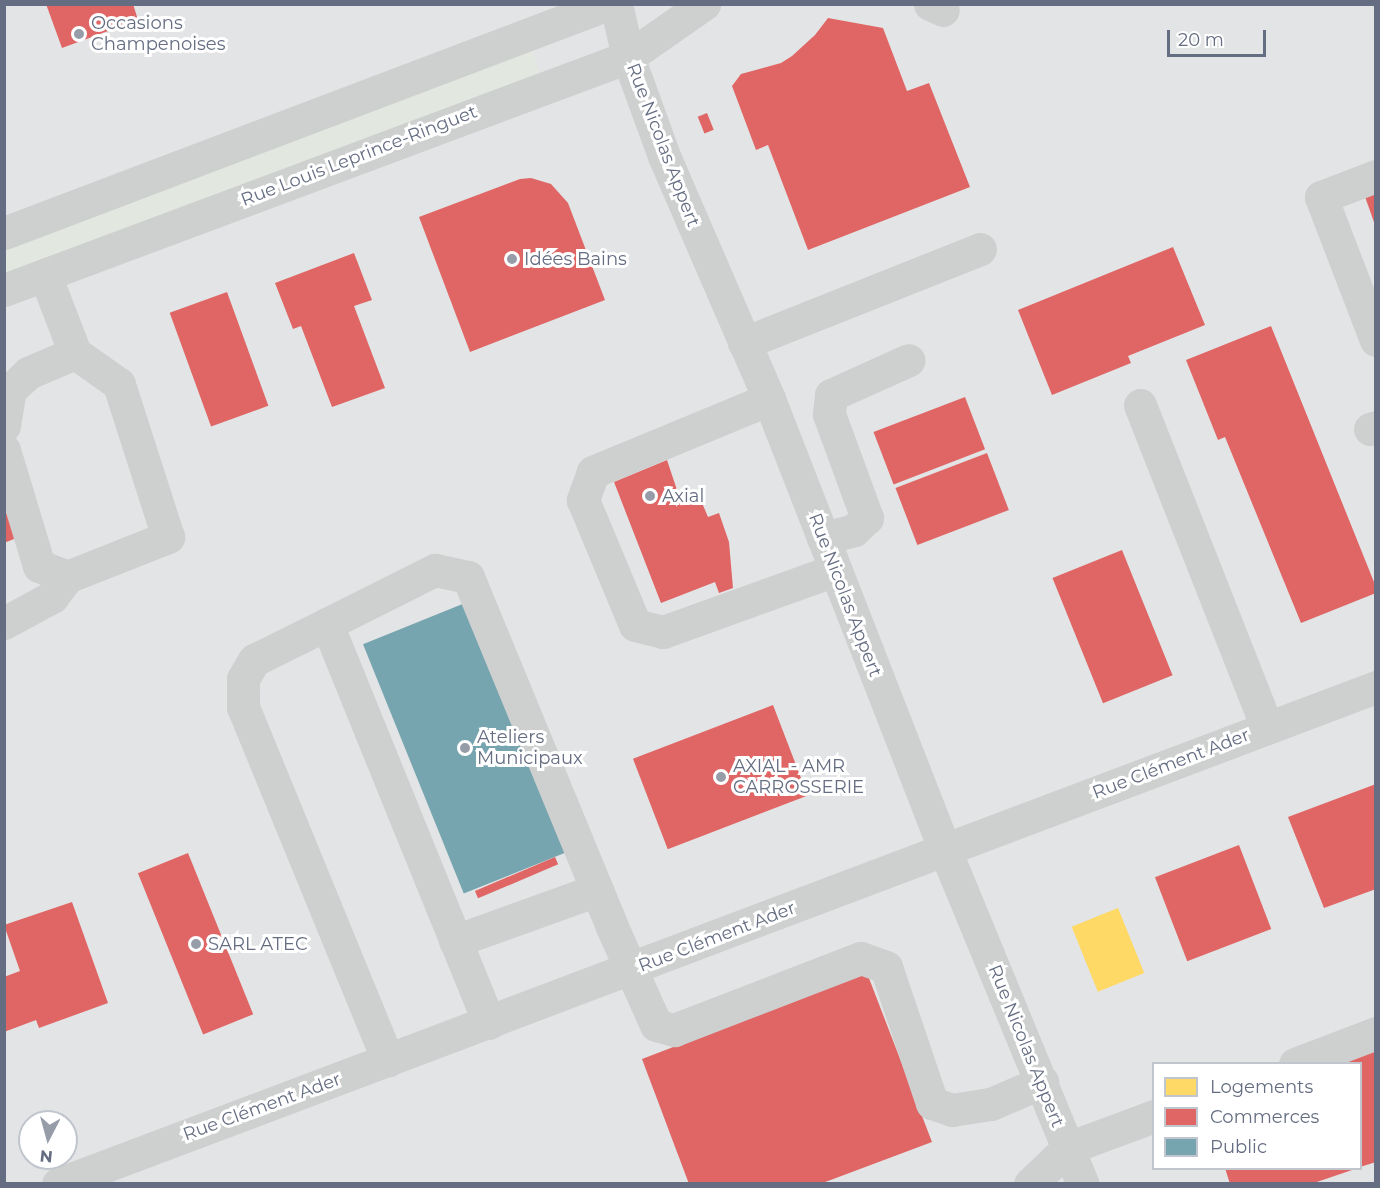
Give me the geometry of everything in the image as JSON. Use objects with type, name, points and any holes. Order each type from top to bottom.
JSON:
[{"type":"street","points":[[4,233],[432,69],[572,11],[608,4]]},
{"type":"street","name":"Rue Nicolas Appert","points":[[616,4],[628,57],[664,156],[768,399],[945,850],[1083,1184]]},
{"type":"street","name":"Rue Louis Leprince-Ringuet","points":[[4,290],[628,57],[704,4]]},
{"type":"street","points":[[1376,176],[1321,197],[1376,340]]},
{"type":"street","points":[[744,343],[980,249]]},
{"type":"street","points":[[4,623],[52,597],[67,577],[168,537],[119,384],[75,353],[45,275]]},
{"type":"street","points":[[4,426],[10,390],[28,373],[75,353]]},
{"type":"street","points":[[823,538],[854,530],[867,518],[829,414],[831,395],[909,360]]},
{"type":"street","points":[[768,399],[593,472],[583,500],[635,626],[663,632],[835,570]]},
{"type":"street","points":[[1140,405],[1267,728]]},
{"type":"street","points":[[4,450],[39,566],[67,577]]},
{"type":"street","points":[[388,1060],[243,707],[243,678],[254,660],[435,570],[468,577],[597,890],[656,1025],[674,1030],[861,958],[886,967],[932,1103],[952,1110],[991,1104],[1042,1082]]},
{"type":"street","points":[[327,624],[489,1023]]},
{"type":"street","name":"Rue Clément Ader","points":[[58,1184],[1376,687]]},
{"type":"street","points":[[454,941],[597,890]]},
{"type":"street","points":[[1300,1062],[1376,1033]]},
{"type":"street","points":[[1030,1184],[1068,1148],[1152,1117]]},
{"type":"shaded area","points":[[5,5],[1375,5],[1375,1183],[5,1184]]},
{"type":"shaded area","points":[[529,43],[542,79],[5,279],[5,245]]},
{"type":"building: Logements","points":[[1118,908],[1144,973],[1098,992],[1072,927]]},
{"type":"building: Commerces","name":"Occasions Champenoises","points":[[46,4],[133,4],[138,20],[62,48]]},
{"type":"building: Commerces","points":[[828,18],[883,28],[907,91],[929,83],[970,187],[808,250],[768,145],[756,150],[732,86],[741,74],[781,63],[792,56],[815,35]]},
{"type":"building: Commerces","points":[[707,113],[714,130],[704,133],[698,117]]},
{"type":"building: Commerces","name":"Idées Bains","points":[[531,178],[551,184],[568,203],[605,300],[470,352],[419,217],[520,179]]},
{"type":"building: Commerces","points":[[1376,187],[1376,225],[1375,225],[1363,191]]},
{"type":"building: Commerces","points":[[1173,247],[1205,325],[1128,356],[1131,363],[1052,395],[1018,310]]},
{"type":"building: Commerces","points":[[354,253],[372,300],[354,306],[385,388],[332,407],[301,326],[293,329],[275,283]]},
{"type":"building: Commerces","points":[[227,292],[268,406],[211,427],[170,313]]},
{"type":"building: Commerces","points":[[1271,326],[1376,587],[1376,593],[1301,623],[1225,437],[1218,440],[1186,360]]},
{"type":"building: Commerces","points":[[965,397],[985,449],[894,484],[874,432]]},
{"type":"building: Commerces","points":[[987,453],[1009,510],[917,545],[896,488]]},
{"type":"building: Commerces","points":[[667,460],[680,499],[697,491],[708,517],[719,513],[729,542],[733,588],[719,593],[715,582],[661,603],[614,482]]},
{"type":"building: Commerces","points":[[10,513],[19,537],[4,543],[4,514]]},
{"type":"building: Commerces","points":[[1122,550],[1173,675],[1103,703],[1052,578]]},
{"type":"building: Commerces","name":"AXIAL - AMR CARROSSERIE","points":[[773,705],[808,796],[668,849],[633,759]]},
{"type":"building: Commerces","points":[[1376,784],[1376,889],[1324,908],[1288,817]]},
{"type":"building: Commerces","points":[[1239,845],[1271,929],[1187,961],[1155,877]]},
{"type":"building: Commerces","name":"SARL ATEC","points":[[188,853],[253,1014],[203,1035],[138,873]]},
{"type":"building: Commerces","points":[[555,857],[558,864],[478,898],[475,891]]},
{"type":"building: Commerces","points":[[72,902],[108,1003],[39,1028],[36,1020],[4,1032],[4,977],[20,971],[4,925]]},
{"type":"building: Commerces","points":[[867,973],[932,1142],[820,1184],[689,1184],[642,1059]]},
{"type":"building: Commerces","points":[[1376,1048],[1376,1162],[1362,1166],[1362,1062],[1334,1062]]},
{"type":"building: Commerces","points":[[1226,1170],[1352,1170],[1311,1184],[1230,1184]]},
{"type":"building: Public","name":"Ateliers Municipaux","points":[[465,603],[566,852],[464,894],[363,644]]},
{"type":"place","name":"Occasions Champenoises","points":[[79,34]]},
{"type":"place","name":"Idées Bains","points":[[512,259]]},
{"type":"place","name":"Axial","points":[[650,496]]},
{"type":"place","name":"Ateliers Municipaux","points":[[465,748]]},
{"type":"place","name":"AXIAL - AMR CARROSSERIE","points":[[721,777]]},
{"type":"place","name":"SARL ATEC","points":[[196,944]]}]
